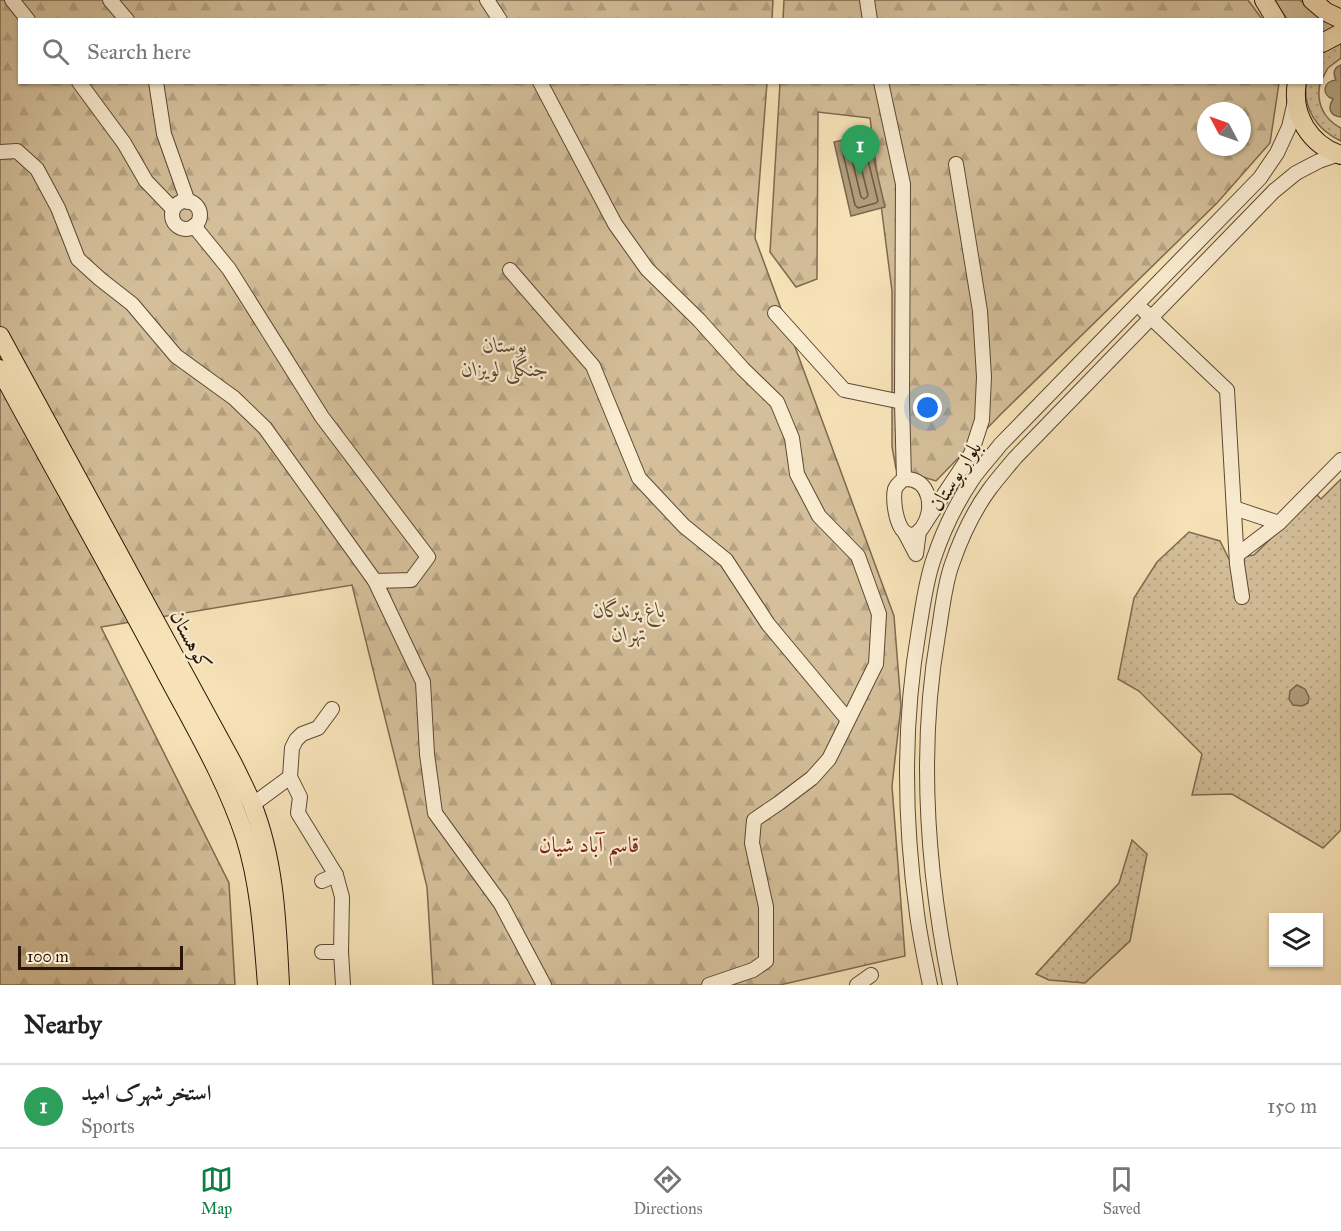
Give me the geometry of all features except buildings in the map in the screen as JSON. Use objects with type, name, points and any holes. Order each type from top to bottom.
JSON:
[{"type":"main road","points":[[1264,0],[1275,18]]},
{"type":"main road","points":[[1312,0],[1326,12],[1341,19]]},
{"type":"main road","points":[[1323,42],[1341,33]]},
{"type":"main road","points":[[1296,91],[1302,123],[1317,142],[1340,155]]},
{"type":"main road","name":"کوهستان","points":[[0,336],[115,563],[235,810],[249,850],[260,903],[267,985]]},
{"type":"main road","name":"کوهستان","points":[[0,369],[232,762],[252,805],[270,867],[280,985]]},
{"type":"street","points":[[12,0],[26,18]]},
{"type":"street","points":[[110,0],[126,18]]},
{"type":"street","points":[[487,0],[499,18]]},
{"type":"street","points":[[867,0],[870,18]]},
{"type":"street","points":[[80,84],[124,143],[146,181],[173,209]]},
{"type":"street","points":[[156,84],[164,134],[188,202]]},
{"type":"street","points":[[541,84],[615,224],[647,269],[777,402],[792,438],[797,474],[819,516],[858,556],[879,614],[876,664],[828,759],[812,778],[754,820],[752,843],[766,907],[766,961],[753,970],[709,985]]},
{"type":"street","points":[[881,84],[903,184],[904,479]]},
{"type":"street","name":"بلوار بوستان","points":[[930,985],[917,914],[910,852],[908,797],[909,714],[915,653],[933,559],[950,518],[972,480],[1000,445],[1260,178],[1278,153],[1289,127],[1296,91]]},
{"type":"street","points":[[0,152],[17,152],[37,169],[58,208],[78,259],[132,304],[176,356],[234,398],[265,428],[375,581],[423,682],[427,754],[435,813],[501,904],[544,985]]},
{"type":"street","name":"بلوار بوستان","points":[[950,985],[936,911],[930,851],[927,794],[928,715],[942,606],[952,565],[968,527],[988,491],[1015,458],[1274,192],[1296,173],[1320,161],[1340,155]]},
{"type":"street","points":[[917,529],[951,485],[971,454],[982,420],[984,376],[980,311],[956,164]]},
{"type":"street","points":[[188,202],[196,206],[199,214],[198,222],[186,229],[177,226],[172,218],[173,209],[179,203],[188,202]]},
{"type":"street","points":[[194,226],[229,269],[322,417],[428,557],[411,580],[375,581]]},
{"type":"street","points":[[510,270],[593,366],[639,478],[684,526],[726,560],[768,624],[848,720]]},
{"type":"street","points":[[1136,304],[1227,390],[1237,555],[1242,597]]},
{"type":"street","points":[[775,313],[844,390],[902,402]]},
{"type":"street","points":[[1000,445],[1015,458]]},
{"type":"street","points":[[1237,555],[1278,523],[1341,460]]},
{"type":"street","points":[[917,529],[902,529],[897,517],[896,488],[904,479],[911,478],[924,488],[930,509],[917,529],[916,554],[952,565]]},
{"type":"street","points":[[927,495],[951,485]]},
{"type":"street","points":[[1234,508],[1278,523]]},
{"type":"street","points":[[332,709],[318,728],[302,734],[296,740],[292,748],[290,777],[300,796],[298,813],[336,875],[342,897],[343,985]]},
{"type":"street","points":[[252,805],[290,777]]},
{"type":"street","points":[[908,797],[927,794]]},
{"type":"street","points":[[908,797],[928,809]]},
{"type":"street","points":[[322,881],[336,875]]},
{"type":"street","points":[[322,952],[341,952]]},
{"type":"street","points":[[856,985],[872,975]]},
{"type":"green space","name":"بوستان جنگلی لویزان","points":[[0,0],[773,0],[772,18],[18,18],[18,84],[767,84],[755,238],[894,616],[901,706],[892,786],[905,956],[780,985],[433,985],[427,887],[352,585],[101,627],[229,883],[235,985],[0,985]]},
{"type":"green space","points":[[784,0],[1248,0],[1261,18],[783,18]]},
{"type":"green space","points":[[1274,0],[1300,0],[1314,13],[1341,27],[1323,36],[1323,18],[1286,18]]},
{"type":"green space","points":[[1341,41],[1341,58],[1328,68],[1323,77],[1323,52]]},
{"type":"green space","points":[[780,84],[1279,84],[1270,143],[1217,203],[1000,415],[936,481],[896,469],[892,447],[892,291],[870,118],[818,112],[817,279],[796,287],[770,252]]},
{"type":"green space","points":[[1306,84],[1320,84],[1319,97],[1322,109],[1330,120],[1341,128],[1341,141],[1325,131],[1313,118],[1306,93]]},
{"type":"green space","points":[[1341,479],[1341,830],[1323,848],[1232,794],[1192,795],[1202,754],[1139,691],[1118,679],[1134,598],[1157,562],[1189,532],[1220,541],[1229,559],[1254,555],[1316,494],[1321,499]]},
{"type":"green space","points":[[1132,840],[1147,854],[1130,941],[1085,983],[1049,980],[1036,974],[1119,883]]},
{"type":"water","points":[[1341,65],[1341,117],[1334,115],[1331,111],[1330,105],[1333,99],[1329,97],[1325,88],[1328,83],[1336,80],[1334,71]]},
{"type":"water","points":[[868,134],[885,207],[851,216],[834,142]]},
{"type":"water","points":[[1297,685],[1305,689],[1309,697],[1308,703],[1302,706],[1293,705],[1289,699],[1290,691]]},
{"type":"place","name":"استخر شهرک امید","points":[[860,175]]},
{"type":"district","name":"قاسم آباد شیان","points":[[589,844]]},
{"type":"park label","name":"باغ پرندگان تهران","points":[[629,622]]}]
